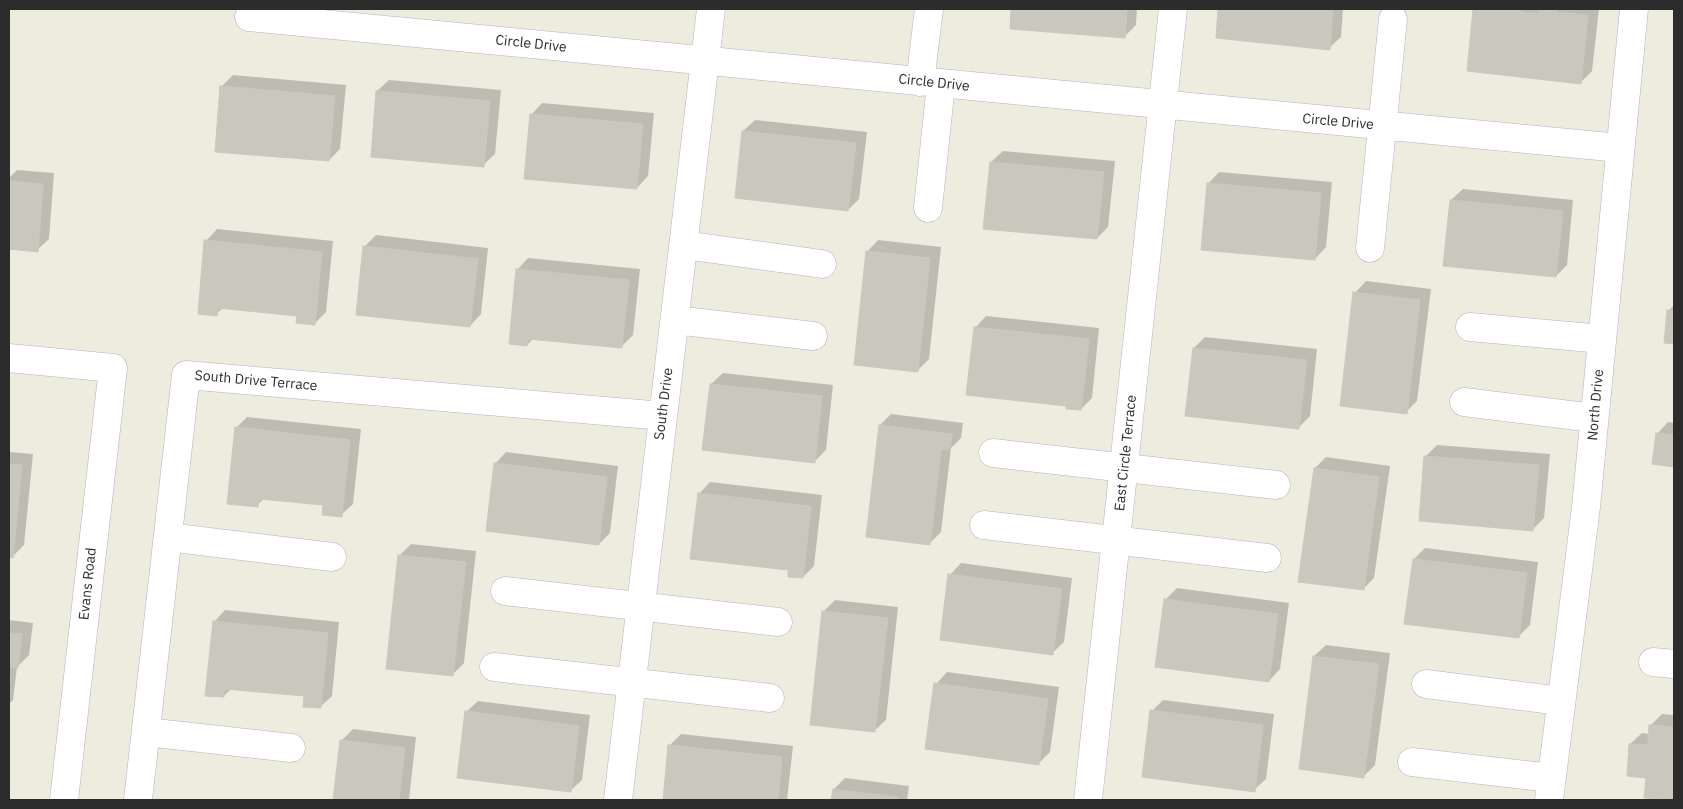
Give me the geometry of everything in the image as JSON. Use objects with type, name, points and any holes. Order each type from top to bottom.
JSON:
[{"type":"street","name":"South Drive","points":[[618,800],[711,9]]},
{"type":"street","points":[[928,208],[929,9]]},
{"type":"street","name":"East Circle Terrace","points":[[1088,800],[1173,9]]},
{"type":"street","name":"North Drive","points":[[1550,789],[1586,507],[1634,9]]},
{"type":"street","name":"Circle Drive","points":[[249,17],[1620,148]]},
{"type":"street","points":[[1370,248],[1393,19]]},
{"type":"street","points":[[684,245],[822,264]]},
{"type":"street","points":[[675,320],[813,336]]},
{"type":"street","points":[[1470,326],[1602,339]]},
{"type":"street","name":"Evans Road","points":[[9,358],[112,368],[64,800]]},
{"type":"street","name":"South Drive Terrace","points":[[138,800],[186,375],[663,416]]},
{"type":"street","points":[[1464,402],[1594,418]]},
{"type":"street","points":[[993,452],[1276,485]]},
{"type":"street","points":[[984,525],[1267,558]]},
{"type":"street","points":[[168,537],[332,557]]},
{"type":"street","points":[[505,591],[778,622]]},
{"type":"street","points":[[494,667],[770,698]]},
{"type":"street","points":[[1426,684],[1561,701]]},
{"type":"street","points":[[146,732],[292,748]]},
{"type":"street","points":[[1412,762],[1550,789]]},
{"type":"building","points":[[1011,9],[1127,9],[1125,38],[1010,29]]},
{"type":"building","points":[[1218,9],[1333,9],[1330,50],[1216,38]]},
{"type":"building","points":[[1473,9],[1521,9],[1521,12],[1538,13],[1538,9],[1557,9],[1557,12],[1588,15],[1581,84],[1467,71]]},
{"type":"building","points":[[220,86],[335,96],[329,161],[215,152]]},
{"type":"building","points":[[376,91],[490,101],[484,167],[371,157]]},
{"type":"building","points":[[530,114],[643,124],[637,189],[524,179]]},
{"type":"building","points":[[742,131],[856,143],[848,211],[735,198]]},
{"type":"building","points":[[990,162],[1104,172],[1097,239],[983,229]]},
{"type":"building","points":[[9,181],[43,184],[38,252],[9,249]]},
{"type":"building","points":[[1207,183],[1321,193],[1315,260],[1201,250]]},
{"type":"building","points":[[1450,200],[1563,211],[1556,277],[1443,266]]},
{"type":"building","points":[[204,240],[322,252],[315,325],[296,323],[297,316],[218,308],[217,316],[198,314]]},
{"type":"building","points":[[363,246],[478,259],[470,327],[356,315]]},
{"type":"building","points":[[866,251],[930,258],[918,372],[854,365]]},
{"type":"building","points":[[516,269],[629,280],[622,348],[528,339],[527,346],[509,344]]},
{"type":"building","points":[[1353,292],[1420,300],[1407,414],[1340,406]]},
{"type":"building","points":[[1667,310],[1674,311],[1674,344],[1664,343]]},
{"type":"building","points":[[974,327],[1089,339],[1081,410],[1066,409],[1066,406],[966,395]]},
{"type":"building","points":[[1193,348],[1307,360],[1299,429],[1185,416]]},
{"type":"building","points":[[710,384],[822,396],[815,463],[702,450]]},
{"type":"building","points":[[879,425],[952,434],[950,450],[941,449],[930,545],[866,537]]},
{"type":"building","points":[[235,427],[350,440],[342,517],[322,515],[323,505],[259,499],[258,507],[227,504]]},
{"type":"building","points":[[1656,433],[1674,435],[1674,467],[1652,464]]},
{"type":"building","points":[[1424,456],[1539,465],[1533,531],[1419,521]]},
{"type":"building","points":[[494,463],[607,477],[599,545],[486,531]]},
{"type":"building","points":[[9,464],[22,465],[13,558],[9,557]]},
{"type":"building","points":[[1314,468],[1379,477],[1364,590],[1298,582]]},
{"type":"building","points":[[698,493],[811,506],[803,578],[788,577],[788,570],[690,559]]},
{"type":"building","points":[[398,555],[466,562],[453,676],[386,669]]},
{"type":"building","points":[[1413,559],[1527,573],[1519,638],[1404,624]]},
{"type":"building","points":[[948,574],[1062,589],[1053,655],[940,640]]},
{"type":"building","points":[[1164,599],[1278,614],[1269,682],[1155,667]]},
{"type":"building","points":[[822,611],[888,618],[875,732],[810,725]]},
{"type":"building","points":[[213,621],[328,633],[321,708],[303,707],[304,696],[225,689],[224,697],[205,696]]},
{"type":"building","points":[[9,633],[22,634],[18,668],[9,667]]},
{"type":"building","points":[[1313,656],[1379,664],[1364,778],[1299,769]]},
{"type":"building","points":[[934,683],[1048,699],[1039,765],[925,749]]},
{"type":"building","points":[[1150,710],[1263,725],[1255,792],[1142,777]]},
{"type":"building","points":[[465,711],[579,726],[571,792],[457,778]]},
{"type":"building","points":[[1649,725],[1674,727],[1674,800],[1644,798],[1646,778],[1627,776],[1629,744],[1648,745]]},
{"type":"building","points":[[340,740],[405,748],[399,800],[333,800]]},
{"type":"building","points":[[668,745],[782,757],[778,800],[663,800]]},
{"type":"building","points":[[833,789],[898,797],[898,800],[831,800]]}]
